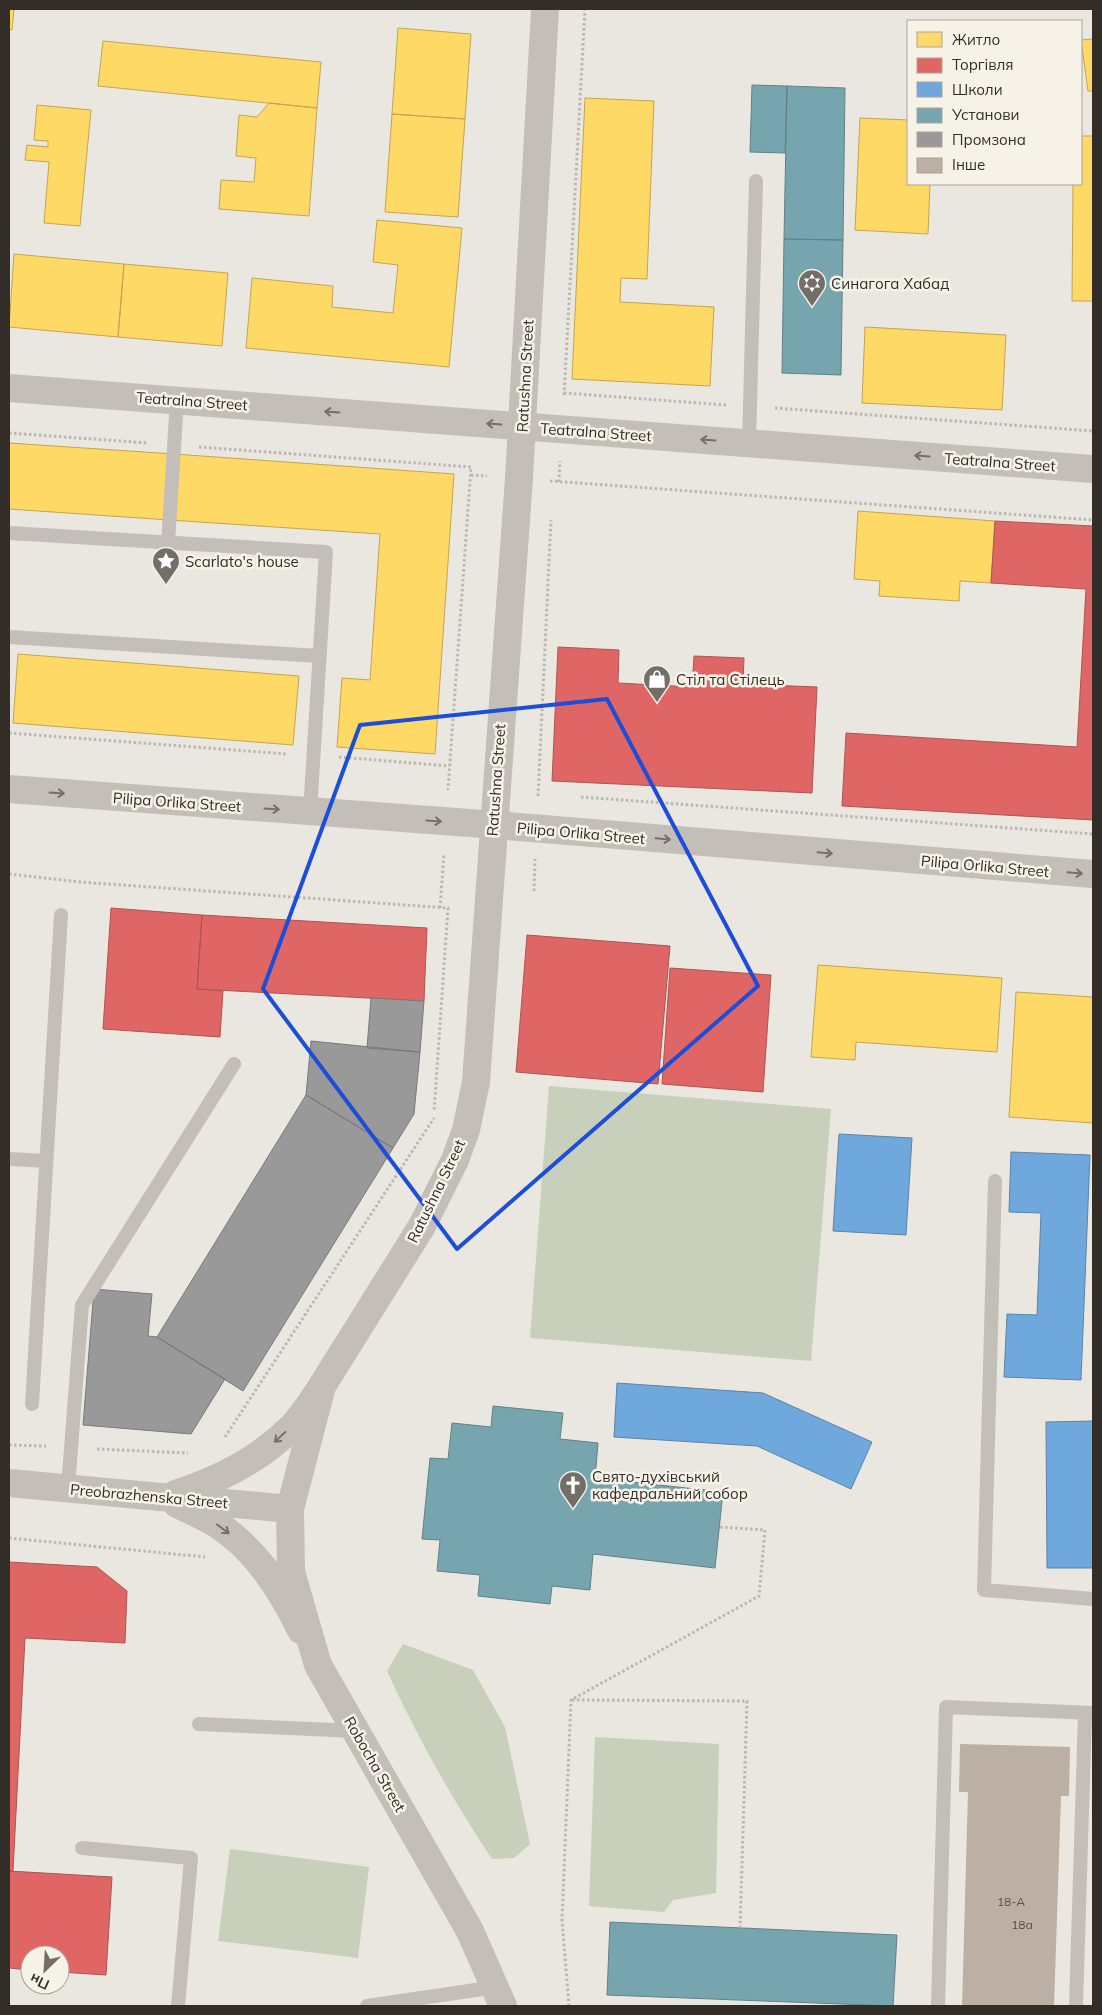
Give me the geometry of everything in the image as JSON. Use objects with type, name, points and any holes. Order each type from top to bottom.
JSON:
[{"type":"street","name":"Ratushna Street","points":[[290,1509],[322,1386],[422,1226],[456,1160],[466,1130],[476,1082],[519,478],[545,9]]},
{"type":"street","name":"Teatralna Street","points":[[9,388],[1093,469]]},
{"type":"street","name":"Pilipa Orlika Street","points":[[9,789],[493,825],[1093,874]]},
{"type":"street","points":[[164,1498],[204,1485],[240,1468],[269,1448],[293,1425],[322,1386]]},
{"type":"street","name":"Preobrazhenska Street","points":[[9,1483],[290,1509]]},
{"type":"street","points":[[164,1498],[215,1523],[242,1544],[286,1600],[318,1665]]},
{"type":"street","name":"Robocha Street","points":[[290,1509],[291,1572],[318,1665],[470,1931],[500,1997]]},
{"type":"lane","points":[[749,444],[756,182]]},
{"type":"lane","points":[[168,543],[177,400]]},
{"type":"lane","points":[[9,533],[326,552],[310,812]]},
{"type":"lane","points":[[9,637],[320,656]]},
{"type":"lane","points":[[32,1404],[61,915]]},
{"type":"lane","points":[[68,1488],[82,1305],[234,1064]]},
{"type":"lane","points":[[9,1159],[46,1161]]},
{"type":"lane","points":[[995,1181],[984,1590],[1093,1599]]},
{"type":"lane","points":[[938,2006],[946,1707],[1089,1713],[1076,2006]]},
{"type":"lane","points":[[199,1724],[357,1732]]},
{"type":"lane","points":[[82,1848],[191,1858],[178,2006]]},
{"type":"lane","points":[[367,2006],[500,1997]]},
{"type":"path","points":[[585,9],[564,393],[1093,431]]},
{"type":"path","points":[[9,433],[471,467],[449,766],[9,733]]},
{"type":"path","points":[[471,474],[553,482],[1093,520]]},
{"type":"path","points":[[552,491],[553,482]]},
{"type":"path","points":[[534,891],[551,511]]},
{"type":"path","points":[[538,794],[548,795]]},
{"type":"path","points":[[578,797],[1093,834]]},
{"type":"path","points":[[9,874],[80,882],[448,908],[434,1117],[224,1438]]},
{"type":"path","points":[[9,1445],[194,1454]]},
{"type":"path","points":[[571,1700],[759,1596],[765,1530],[719,1527]]},
{"type":"path","points":[[9,1538],[213,1558]]},
{"type":"path","points":[[571,1700],[747,1701],[740,1928]]},
{"type":"path","points":[[569,2006],[562,1920],[571,1700]]},
{"type":"highlighted area","points":[[607,699],[758,986],[457,1249],[263,989],[360,725]]},
{"type":"green space","points":[[549,1086],[831,1109],[811,1361],[530,1338]]},
{"type":"green space","points":[[403,1644],[473,1670],[505,1727],[530,1844],[514,1858],[492,1859],[449,1791],[410,1720],[387,1671]]},
{"type":"green space","points":[[595,1737],[719,1744],[716,1893],[673,1900],[664,1912],[589,1906]]},
{"type":"green space","points":[[230,1849],[369,1867],[358,1958],[218,1941]]},
{"type":"building: Житло","points":[[9,9],[14,9],[12,30],[9,29]]},
{"type":"building: Житло","points":[[398,28],[471,34],[465,119],[392,114]]},
{"type":"building: Житло","points":[[1093,39],[1093,91],[1088,91],[1082,40]]},
{"type":"building: Житло","points":[[103,41],[321,62],[317,108],[98,86]]},
{"type":"building: Житло","points":[[585,98],[654,101],[647,279],[621,278],[620,302],[714,307],[710,386],[572,379]]},
{"type":"building: Житло","points":[[269,103],[317,108],[309,216],[219,209],[221,180],[254,182],[256,158],[236,156],[239,115],[257,117]]},
{"type":"building: Житло","points":[[37,105],[91,110],[80,226],[44,223],[49,162],[25,160],[27,145],[48,147],[48,141],[34,140]]},
{"type":"building: Житло","points":[[392,114],[465,119],[458,217],[385,212]]},
{"type":"building: Житло","points":[[860,118],[907,120],[907,185],[930,185],[928,234],[855,230]]},
{"type":"building: Житло","points":[[1082,136],[1093,136],[1093,301],[1072,301],[1073,185],[1082,185]]},
{"type":"building: Житло","points":[[377,220],[462,228],[449,367],[246,348],[252,278],[333,286],[332,307],[393,313],[398,265],[373,262]]},
{"type":"building: Житло","points":[[14,254],[124,264],[118,337],[9,327]]},
{"type":"building: Житло","points":[[124,264],[228,273],[222,346],[118,337]]},
{"type":"building: Житло","points":[[865,327],[1006,335],[1002,410],[862,403]]},
{"type":"building: Житло","points":[[9,443],[174,454],[169,520],[9,509]]},
{"type":"building: Житло","points":[[174,454],[454,474],[435,754],[337,747],[342,678],[370,680],[380,534],[169,520]]},
{"type":"building: Житло","points":[[858,511],[995,521],[991,583],[960,581],[959,601],[879,596],[880,581],[854,579]]},
{"type":"building: Житло","points":[[18,654],[299,676],[293,745],[13,723]]},
{"type":"building: Житло","points":[[818,965],[1002,978],[997,1052],[856,1042],[855,1060],[811,1057]]},
{"type":"building: Житло","points":[[1016,992],[1093,997],[1093,1123],[1009,1117]]},
{"type":"building: Торгівля","points":[[995,521],[1093,526],[1093,820],[842,806],[846,733],[1077,747],[1086,589],[991,583]]},
{"type":"building: Торгівля","points":[[558,647],[619,650],[618,683],[692,687],[694,656],[744,658],[743,684],[817,687],[812,793],[552,781]]},
{"type":"building: Торгівля","points":[[111,908],[202,915],[197,989],[223,991],[220,1037],[103,1029]]},
{"type":"building: Торгівля","points":[[202,915],[427,928],[424,1001],[197,989]]},
{"type":"building: Торгівля","points":[[527,935],[670,946],[658,1084],[516,1072]]},
{"type":"building: Торгівля","points":[[670,968],[771,975],[763,1092],[662,1084]]},
{"type":"building: Торгівля","points":[[9,1562],[97,1567],[127,1591],[125,1643],[25,1638],[13,1871],[9,1871]]},
{"type":"building: Торгівля","points":[[9,1871],[112,1877],[106,1975],[70,1973],[70,1945],[20,1945],[20,1969],[9,1968]]},
{"type":"building: Школи","points":[[839,1134],[912,1138],[906,1235],[833,1231]]},
{"type":"building: Школи","points":[[1011,1152],[1090,1155],[1081,1380],[1004,1377],[1007,1314],[1037,1315],[1041,1213],[1009,1212]]},
{"type":"building: Школи","points":[[617,1383],[763,1393],[872,1442],[851,1489],[757,1446],[614,1437]]},
{"type":"building: Школи","points":[[1093,1421],[1093,1568],[1047,1568],[1046,1422]]},
{"type":"building: Установи","points":[[752,85],[787,86],[785,153],[750,152]]},
{"type":"building: Установи","points":[[787,86],[845,88],[843,240],[784,239]]},
{"type":"building: Установи","name":"Синагога Хабад","points":[[784,239],[843,240],[841,375],[782,373]]},
{"type":"building: Установи","name":"Свято-духівський кафедральний собор","points":[[493,1406],[563,1413],[560,1439],[598,1443],[595,1478],[723,1492],[715,1568],[593,1554],[590,1590],[552,1586],[550,1604],[478,1596],[480,1575],[437,1571],[440,1540],[422,1539],[430,1458],[448,1459],[452,1423],[491,1427]]},
{"type":"building: Установи","points":[[610,1922],[897,1935],[893,2006],[607,1995]]},
{"type":"building: Промзона","points":[[371,998],[424,1001],[420,1052],[367,1048]]},
{"type":"building: Промзона","points":[[311,1041],[420,1052],[414,1114],[393,1148],[306,1095]]},
{"type":"building: Промзона","points":[[306,1095],[393,1148],[243,1391],[157,1337]]},
{"type":"building: Промзона","points":[[94,1289],[152,1294],[148,1336],[157,1337],[225,1379],[191,1434],[83,1425]]},
{"type":"building: Інше","points":[[960,1744],[1070,1747],[1069,1796],[1061,1796],[1054,2006],[962,2006],[968,1792],[959,1792]]},
{"type":"place","name":"Синагога Хабад","points":[[812,307]]},
{"type":"place","name":"Scarlato's house","points":[[166,585]]},
{"type":"place","name":"Стіл та Стілець","points":[[657,703]]},
{"type":"place","name":"Свято-духівський кафедральний собор","points":[[573,1509]]}]
